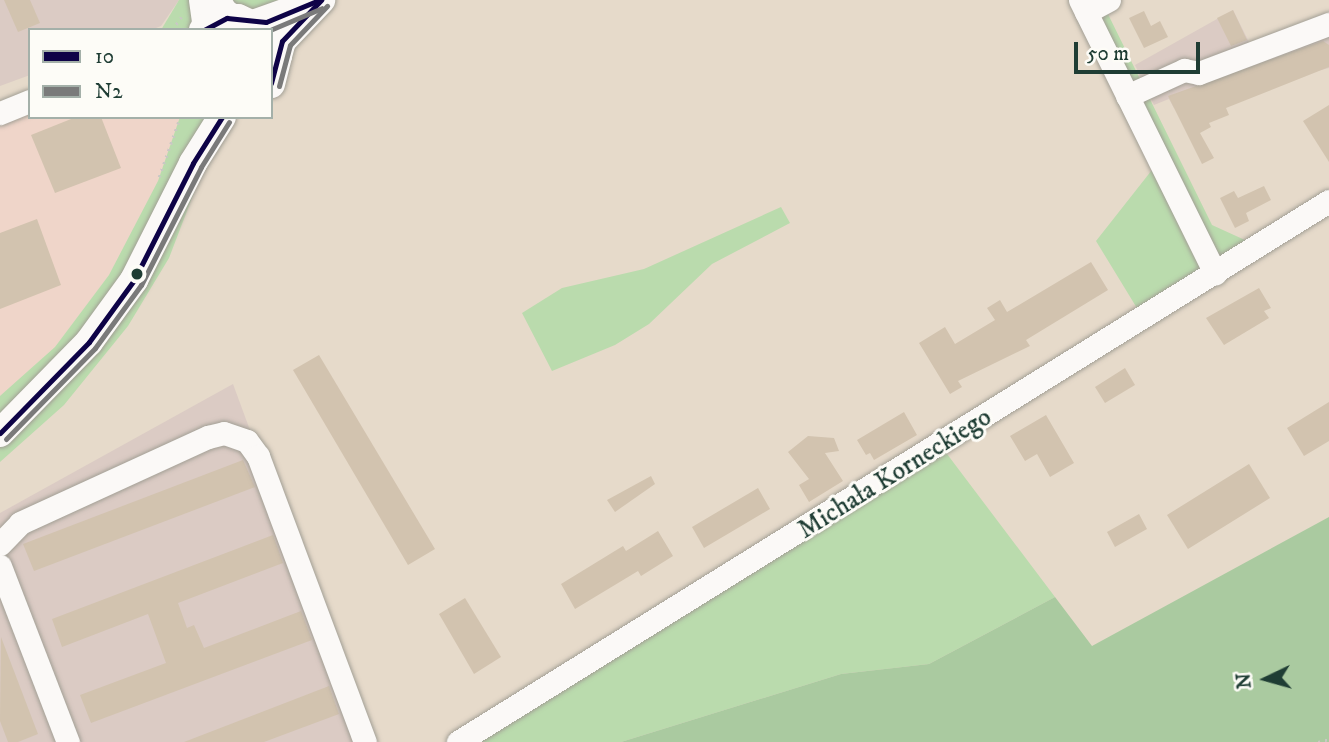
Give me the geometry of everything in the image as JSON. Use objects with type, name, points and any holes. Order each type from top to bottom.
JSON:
[{"type":"main road","points":[[206,28],[216,21],[254,28],[320,0]]},
{"type":"main road","points":[[193,163],[201,119]]},
{"type":"main road","points":[[0,433],[89,342],[134,280],[193,163],[221,119]]},
{"type":"street","points":[[200,0],[204,28]]},
{"type":"street","points":[[1109,0],[1083,6],[1215,273]]},
{"type":"street","points":[[1127,96],[1184,70],[1199,73],[1329,24]]},
{"type":"street","points":[[0,113],[28,102]]},
{"type":"street","name":"Michała Korneckiego","points":[[458,742],[1329,201]]},
{"type":"street","points":[[0,544],[20,523],[208,437],[224,433],[247,441],[258,456],[365,742]]},
{"type":"street","points":[[0,566],[68,742]]},
{"type":"path","points":[[1318,742],[1329,739]]},
{"type":"shaded area","points":[[0,0],[179,0],[161,26],[156,28],[28,28],[28,76],[0,86]]},
{"type":"shaded area","points":[[1233,10],[1250,44],[1329,15],[1329,68],[1174,108],[1169,99],[1154,105],[1135,65]]},
{"type":"shaded area","points":[[28,103],[28,119],[179,119],[158,181],[109,275],[55,347],[0,396],[0,122]]},
{"type":"shaded area","points":[[233,384],[365,742],[0,742],[0,513]]},
{"type":"green space","points":[[179,0],[321,0],[273,29],[162,28]]},
{"type":"green space","points":[[1080,0],[1101,0],[1212,225],[1258,246],[1143,318],[1096,241],[1159,161]]},
{"type":"green space","points":[[179,119],[222,119],[169,258],[128,326],[64,405],[0,462],[0,396],[55,347],[109,275],[158,181]]},
{"type":"green space","points":[[781,207],[790,223],[712,264],[649,324],[615,345],[552,371],[522,313],[562,288],[644,269]]},
{"type":"green space","points":[[941,446],[1055,597],[929,664],[841,674],[621,742],[458,742]]},
{"type":"green space","points":[[1329,517],[1329,742],[621,742],[841,674],[929,664],[1055,597],[1092,646]]},
{"type":"building","points":[[4,0],[30,0],[40,23],[18,32]]},
{"type":"building","points":[[1233,10],[1247,40],[1231,46],[1217,18]]},
{"type":"building","points":[[1144,11],[1151,26],[1160,21],[1168,37],[1144,48],[1129,18]]},
{"type":"building","points":[[1323,41],[1329,45],[1329,67],[1226,108],[1229,115],[1209,123],[1211,127],[1200,133],[1214,158],[1202,164],[1168,96]]},
{"type":"building","points":[[1329,105],[1329,162],[1303,121]]},
{"type":"building","points":[[71,119],[102,119],[121,168],[55,193],[31,135]]},
{"type":"building","points":[[1264,186],[1271,200],[1246,213],[1249,221],[1235,228],[1220,198],[1234,191],[1238,198]]},
{"type":"building","points":[[37,219],[61,285],[0,309],[0,233]]},
{"type":"building","points":[[1091,262],[1108,290],[1026,340],[1030,346],[958,381],[962,387],[950,394],[919,343],[945,327],[955,344],[995,320],[987,308],[1000,300],[1007,312]]},
{"type":"building","points":[[1259,288],[1271,308],[1264,311],[1269,318],[1224,345],[1206,318]]},
{"type":"building","points":[[319,355],[435,549],[408,565],[293,370]]},
{"type":"building","points":[[1125,368],[1135,385],[1105,403],[1095,387]]},
{"type":"building","points":[[1329,402],[1329,441],[1304,456],[1287,428]]},
{"type":"building","points":[[904,412],[917,435],[874,460],[870,453],[866,455],[857,440]]},
{"type":"building","points":[[1046,415],[1074,463],[1050,477],[1037,454],[1025,461],[1010,436]]},
{"type":"building","points":[[808,436],[834,438],[839,451],[825,453],[843,481],[809,502],[799,485],[809,479],[788,452]]},
{"type":"building","points":[[243,460],[255,487],[34,571],[23,544]]},
{"type":"building","points":[[1249,464],[1270,498],[1188,549],[1167,515]]},
{"type":"building","points":[[651,476],[655,484],[615,512],[607,500]]},
{"type":"building","points":[[758,488],[770,509],[704,548],[692,527]]},
{"type":"building","points":[[1139,514],[1147,529],[1115,547],[1107,532]]},
{"type":"building","points":[[658,531],[673,556],[641,576],[638,571],[575,609],[561,584],[623,546],[626,551]]},
{"type":"building","points":[[273,535],[283,563],[178,603],[187,628],[194,625],[204,648],[301,611],[312,640],[91,723],[80,695],[166,663],[148,614],[62,647],[52,619]]},
{"type":"building","points":[[465,598],[501,657],[474,674],[439,614]]},
{"type":"building","points":[[1,637],[38,734],[18,742],[8,742],[0,721]]},
{"type":"building","points":[[329,686],[339,714],[264,742],[184,742]]},
{"type":"transit line","name":"10","points":[[208,28],[227,18],[266,22],[319,0]]},
{"type":"transit line","name":"10","points":[[273,75],[282,41],[321,0]]},
{"type":"transit line","name":"N2","points":[[279,86],[290,45],[327,6]]},
{"type":"transit line","name":"N2","points":[[273,29],[322,8]]},
{"type":"transit line","name":"10","points":[[0,433],[89,342],[134,280],[193,163],[221,119]]},
{"type":"transit line","name":"N2","points":[[6,439],[95,348],[141,285],[201,167],[229,122]]}]
